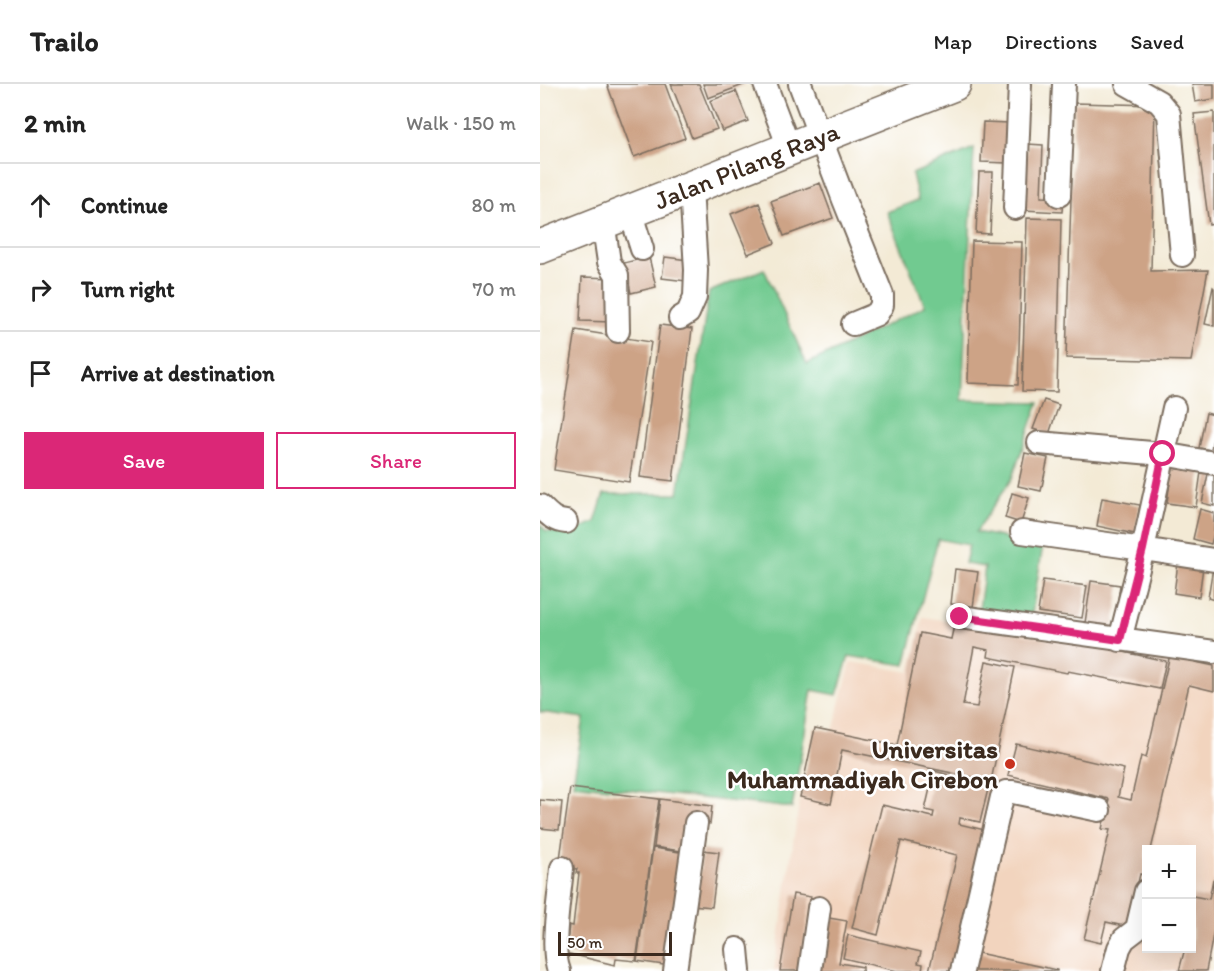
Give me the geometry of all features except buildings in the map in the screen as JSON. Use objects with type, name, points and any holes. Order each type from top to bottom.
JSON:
[{"type":"highway","name":"Jalan Pilang Raya","points":[[540,247],[954,84]]},
{"type":"street","points":[[765,84],[790,150]]},
{"type":"street","points":[[801,84],[882,295],[882,304],[877,314],[853,324]]},
{"type":"street","points":[[1015,208],[1020,84]]},
{"type":"street","points":[[1059,195],[1064,84]]},
{"type":"street","points":[[1127,84],[1159,102],[1169,114],[1182,255]]},
{"type":"street","points":[[680,318],[688,313],[695,297],[696,270],[691,187]]},
{"type":"street","points":[[617,216],[642,249]]},
{"type":"street","points":[[617,216],[609,262],[617,275],[618,331]]},
{"type":"street","points":[[1120,640],[1174,408]]},
{"type":"street","points":[[1038,443],[1163,454],[1214,463]]},
{"type":"street","points":[[540,506],[548,515],[566,522]]},
{"type":"street","points":[[1022,532],[1214,560]]},
{"type":"street","points":[[960,617],[1214,652]]},
{"type":"street","points":[[962,971],[1002,797],[1006,792],[1099,810]]},
{"type":"street","points":[[675,971],[696,823]]},
{"type":"street","points":[[559,971],[556,961],[556,945],[562,868]]},
{"type":"street","points":[[1113,971],[1119,948],[1124,939],[1137,929],[1144,899]]},
{"type":"street","points":[[810,971],[819,909]]},
{"type":"shaded area","name":"Universitas Muhammadiyah Cirebon","points":[[923,617],[1214,659],[1214,932],[1208,971],[774,971],[800,797],[815,728],[833,731],[851,662],[910,672]]},
{"type":"green space","points":[[974,148],[962,400],[1039,402],[1012,478],[976,532],[1043,545],[1031,619],[979,610],[985,567],[965,564],[969,545],[938,539],[905,665],[849,656],[837,695],[812,690],[792,808],[573,784],[584,718],[540,712],[540,524],[546,531],[570,533],[595,522],[604,494],[678,494],[709,292],[764,269],[807,364],[925,306],[887,212],[918,200],[912,174]]},
{"type":"place","name":"Universitas Muhammadiyah Cirebon","points":[[1010,764]]},
{"type":"route","points":[[960,617],[1120,640],[1143,549],[1163,454]]}]
